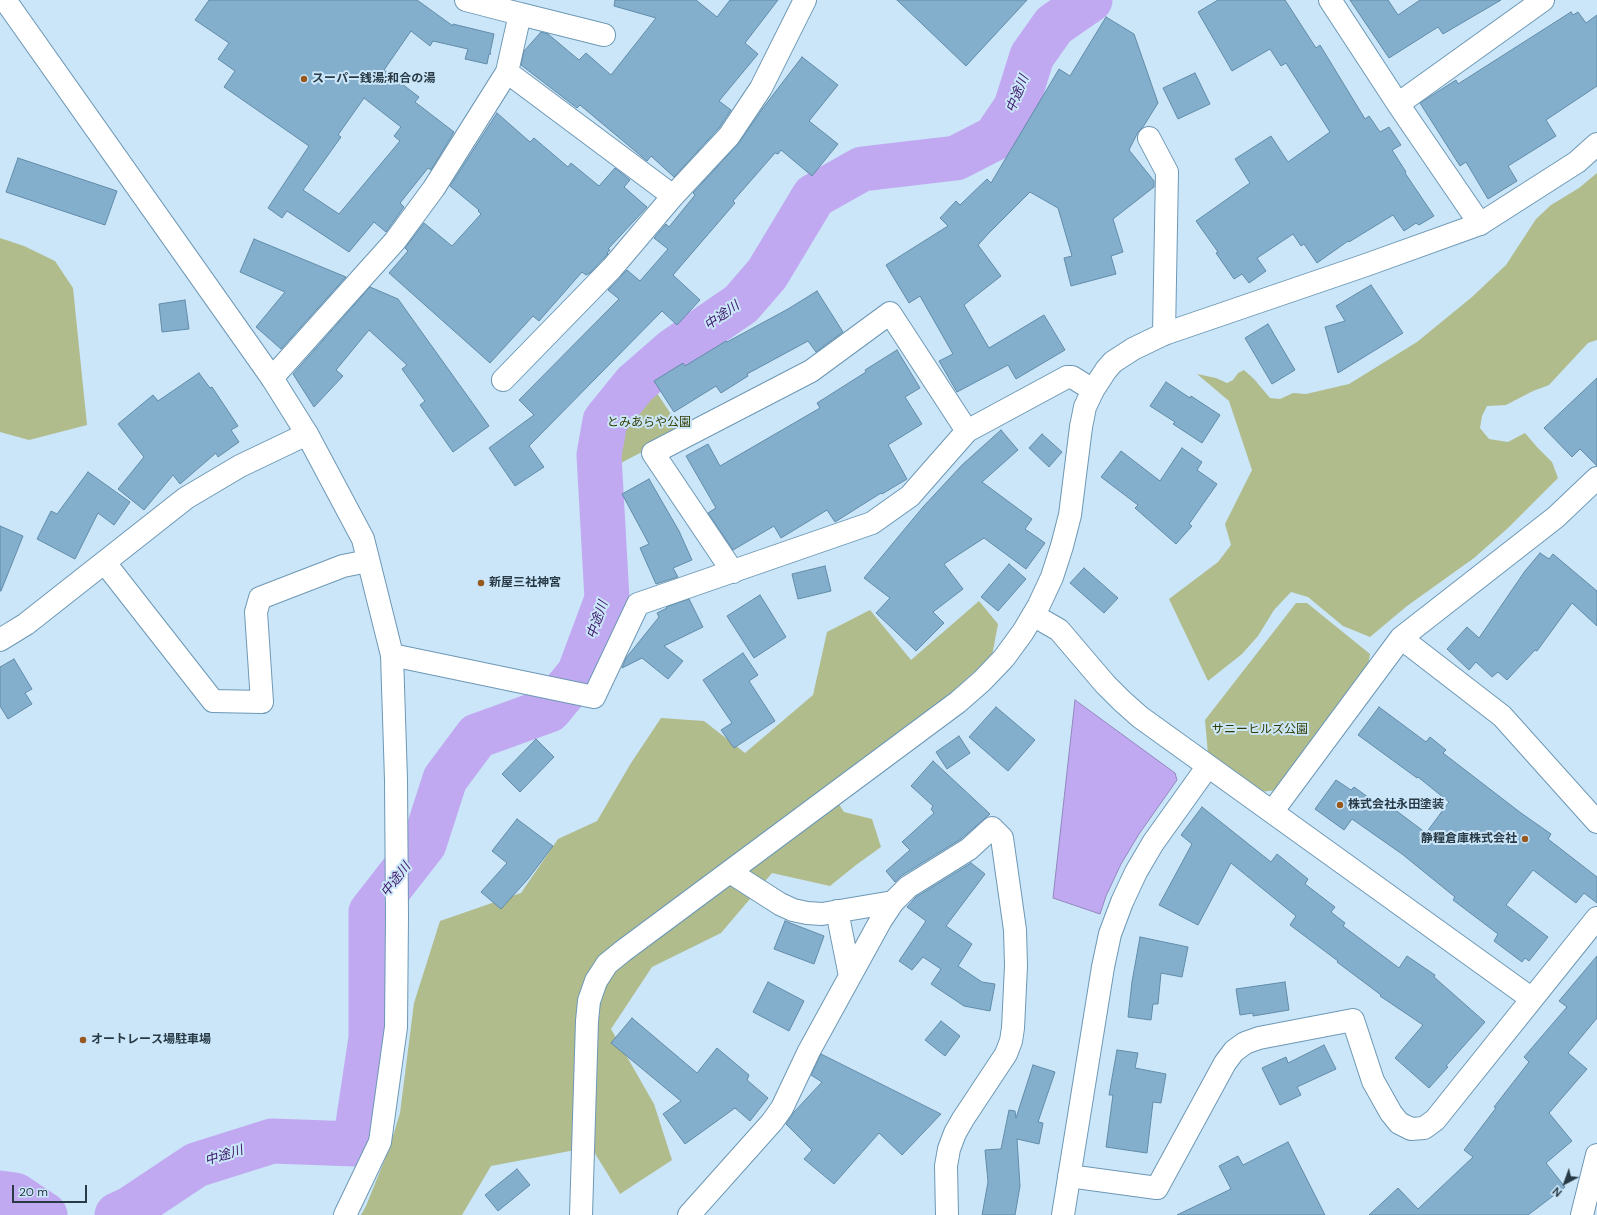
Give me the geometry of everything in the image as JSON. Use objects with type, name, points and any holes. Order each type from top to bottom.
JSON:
[{"type":"street","points":[[6,0],[272,378],[307,434],[363,539],[392,655],[397,888],[396,1027],[380,1142],[346,1215]]},
{"type":"street","points":[[466,0],[604,35]]},
{"type":"street","points":[[503,380],[612,268],[673,196],[729,136],[761,88],[805,0]]},
{"type":"street","points":[[1330,0],[1398,104],[1480,224]]},
{"type":"street","points":[[1398,104],[1543,0]]},
{"type":"street","points":[[272,378],[395,241],[434,188],[507,72],[520,14]]},
{"type":"street","points":[[507,72],[673,196]]},
{"type":"street","points":[[1149,138],[1167,172],[1164,334]]},
{"type":"street","points":[[581,1215],[587,1021],[589,1001],[596,981],[608,964],[623,951],[958,702],[982,681],[1004,658],[1023,632],[1052,577],[1070,516],[1081,427],[1085,407],[1093,390],[1106,370],[1120,357],[1164,334],[1366,265],[1480,224],[1577,162],[1597,144]]},
{"type":"street","points":[[733,572],[654,453],[811,371],[890,312],[967,432]]},
{"type":"street","points":[[392,655],[594,697],[638,604],[872,523],[910,496],[967,432],[1067,377],[1072,377],[1093,390]]},
{"type":"street","points":[[0,640],[26,624],[186,498],[240,466],[307,434]]},
{"type":"street","points":[[1272,812],[1401,638],[1556,517],[1597,478]]},
{"type":"street","points":[[105,563],[212,701],[262,702],[256,612],[260,598],[343,566],[368,561]]},
{"type":"street","points":[[1033,614],[1059,630],[1105,684],[1140,717],[1532,999]]},
{"type":"street","points":[[1401,638],[1502,716],[1597,822]]},
{"type":"street","points":[[1063,1215],[1103,967],[1110,934],[1122,902],[1136,872],[1154,843],[1208,766]]},
{"type":"street","points":[[689,1215],[772,1122],[782,1108],[791,1092],[803,1063],[881,920],[893,902],[908,887],[969,849],[992,828],[1002,838],[1016,948],[1013,1028],[1011,1041],[1006,1054],[961,1124],[949,1149],[946,1166],[947,1215]]},
{"type":"street","points":[[730,872],[780,904],[793,910],[807,913],[822,914],[893,902]]},
{"type":"street","points":[[837,911],[850,976]]},
{"type":"street","points":[[1070,1176],[1157,1188],[1225,1063],[1234,1051],[1245,1043],[1259,1038],[1353,1020],[1373,1081],[1391,1113],[1399,1124],[1411,1129],[1424,1128],[1435,1120],[1597,918]]},
{"type":"street","points":[[1582,1215],[1597,1155]]},
{"type":"green space","points":[[1597,173],[1597,340],[1588,343],[1549,385],[1533,391],[1506,405],[1487,406],[1482,416],[1480,428],[1489,439],[1508,442],[1525,433],[1552,462],[1558,478],[1508,528],[1474,558],[1407,606],[1370,637],[1343,626],[1308,597],[1291,592],[1274,610],[1258,636],[1242,654],[1208,681],[1169,599],[1218,562],[1231,545],[1225,524],[1252,470],[1229,401],[1197,374],[1216,378],[1227,383],[1233,380],[1238,373],[1244,370],[1254,379],[1270,398],[1280,399],[1293,393],[1306,394],[1349,384],[1417,342],[1472,297],[1506,265],[1536,219],[1551,205],[1579,188]]},
{"type":"green space","points":[[0,238],[24,246],[55,261],[73,288],[87,425],[29,440],[0,432]]},
{"type":"green space","name":"とみあらや公園","points":[[649,381],[682,431],[619,464],[613,454],[640,388]]},
{"type":"green space","points":[[979,601],[998,624],[992,656],[944,699],[829,789],[844,812],[872,819],[881,847],[830,886],[772,873],[721,933],[652,967],[611,1029],[654,1104],[672,1160],[620,1194],[591,1147],[491,1166],[462,1215],[361,1215],[389,1149],[400,1113],[414,1003],[440,921],[521,893],[558,839],[597,821],[631,763],[661,718],[704,721],[745,753],[813,695],[827,632],[870,610],[911,660]]},
{"type":"green space","name":"サニーヒルズ公園","points":[[1296,603],[1307,603],[1370,654],[1368,666],[1276,790],[1261,792],[1208,754],[1205,720]]},
{"type":"shaded area","points":[[1075,700],[1175,773],[1177,780],[1139,834],[1121,864],[1106,896],[1100,914],[1053,898]]},
{"type":"building","points":[[209,0],[417,0],[453,26],[453,24],[494,34],[491,54],[489,54],[487,64],[465,59],[468,49],[433,41],[430,46],[411,31],[384,70],[419,97],[415,102],[454,132],[431,170],[428,168],[400,203],[404,207],[386,232],[374,222],[349,252],[287,211],[282,218],[268,208],[309,146],[224,87],[235,71],[218,59],[229,43],[195,20]],"holes":[[[364,98],[401,127],[394,136],[400,141],[339,214],[303,190],[341,137],[338,135]]]},
{"type":"building","points":[[615,0],[696,0],[717,17],[730,0],[778,0],[745,43],[758,54],[719,101],[731,110],[719,128],[674,177],[651,156],[647,161],[580,105],[577,108],[521,65],[524,51],[541,32],[548,34],[579,60],[586,53],[611,75],[656,18],[614,6]]},
{"type":"building","points":[[897,0],[1027,0],[966,66]]},
{"type":"building","points":[[1218,0],[1285,0],[1316,48],[1320,45],[1365,119],[1369,116],[1380,132],[1389,127],[1401,145],[1392,150],[1406,172],[1405,173],[1434,216],[1419,225],[1416,223],[1404,231],[1393,215],[1349,242],[1348,241],[1317,263],[1304,244],[1301,246],[1293,234],[1257,258],[1266,271],[1249,283],[1242,274],[1234,279],[1216,253],[1218,252],[1196,221],[1250,183],[1235,159],[1271,136],[1288,162],[1330,132],[1286,63],[1281,66],[1270,49],[1232,71],[1198,12]]},
{"type":"building","points":[[1350,0],[1388,0],[1398,15],[1420,0],[1501,0],[1443,34],[1438,27],[1389,58]]},
{"type":"building","points":[[1571,12],[1573,15],[1578,12],[1586,23],[1597,15],[1597,86],[1546,120],[1556,136],[1508,166],[1517,181],[1488,199],[1466,162],[1460,166],[1420,103],[1456,80],[1458,84]]},
{"type":"building","points":[[1106,17],[1134,34],[1158,103],[1143,127],[1138,132],[1129,150],[1154,181],[1154,187],[1113,219],[1123,252],[1111,256],[1116,274],[1071,286],[1064,258],[1072,256],[1058,208],[1030,192],[989,233],[978,245],[1001,276],[964,305],[989,348],[1044,315],[1065,350],[1016,379],[1008,365],[957,392],[939,361],[953,354],[920,296],[909,303],[886,265],[948,226],[940,218],[956,201],[960,205],[987,179],[991,183],[1059,69],[1070,76]]},
{"type":"building","points":[[802,57],[838,85],[809,121],[838,144],[812,176],[781,150],[778,154],[775,153],[733,201],[735,203],[673,275],[700,300],[677,325],[662,311],[529,446],[544,467],[515,486],[489,448],[534,415],[519,400],[619,299],[608,290],[627,270],[640,281],[668,249],[654,238],[666,224],[669,227],[695,195],[693,193],[738,144]]},
{"type":"building","points":[[1195,73],[1210,104],[1178,119],[1163,88]]},
{"type":"building","points":[[497,113],[530,142],[534,138],[568,167],[571,163],[599,186],[615,168],[630,180],[624,187],[647,207],[608,249],[610,250],[607,253],[608,254],[590,273],[586,275],[582,272],[539,321],[533,316],[490,363],[389,273],[408,251],[405,248],[424,223],[452,246],[481,214],[478,211],[479,210],[450,186]]},
{"type":"building","points":[[18,158],[117,191],[105,225],[6,192]]},
{"type":"building","points":[[254,239],[346,277],[281,349],[256,327],[285,292],[240,272]]},
{"type":"building","points":[[1371,285],[1403,333],[1338,373],[1325,327],[1345,321],[1336,306]]},
{"type":"building","points":[[370,287],[398,299],[489,426],[453,452],[420,405],[425,401],[402,369],[407,365],[369,330],[336,370],[343,376],[314,407],[293,374]]},
{"type":"building","points":[[817,291],[843,332],[816,352],[808,341],[747,374],[748,376],[721,393],[716,386],[674,412],[654,381],[683,363],[685,366],[726,341],[727,342],[788,309]]},
{"type":"building","points":[[185,300],[189,329],[162,332],[159,304]]},
{"type":"building","points":[[1268,324],[1295,370],[1272,384],[1245,338]]},
{"type":"building","points":[[897,350],[920,388],[905,397],[922,424],[888,445],[907,479],[882,494],[881,493],[835,522],[827,510],[781,538],[774,526],[733,550],[708,513],[716,508],[686,456],[708,444],[720,466],[820,408],[817,403],[866,372],[865,370]]},
{"type":"building","points":[[199,373],[210,388],[212,387],[238,426],[231,430],[239,442],[218,457],[216,453],[180,484],[173,475],[144,510],[118,489],[144,457],[118,424],[153,395],[158,401]]},
{"type":"building","points":[[1597,378],[1597,466],[1580,449],[1572,457],[1544,428]]},
{"type":"building","points":[[1166,382],[1220,415],[1202,443],[1173,424],[1175,422],[1150,406]]},
{"type":"building","points":[[1001,430],[1018,450],[982,482],[1032,519],[1025,529],[1045,543],[1026,569],[984,538],[944,564],[963,589],[933,612],[944,623],[916,651],[876,613],[890,598],[864,578],[923,507],[962,465]]},
{"type":"building","points":[[1042,434],[1062,452],[1049,467],[1029,448]]},
{"type":"building","points":[[1182,448],[1202,462],[1197,470],[1217,484],[1189,524],[1192,526],[1176,544],[1135,508],[1138,505],[1101,477],[1121,451],[1160,481]]},
{"type":"building","points":[[88,472],[130,502],[114,525],[98,513],[75,559],[37,539],[51,511],[57,514]]},
{"type":"building","points":[[649,479],[679,531],[692,560],[673,568],[678,577],[656,584],[640,548],[649,544],[622,494]]},
{"type":"building","points":[[0,526],[23,536],[1,591],[0,591]]},
{"type":"building","points":[[1540,553],[1549,559],[1553,554],[1597,591],[1597,626],[1572,603],[1537,651],[1535,650],[1507,680],[1498,672],[1492,677],[1476,662],[1469,670],[1447,649],[1467,627],[1479,638],[1525,571]]},
{"type":"building","points":[[1009,564],[1026,579],[998,611],[981,597]]},
{"type":"building","points":[[825,566],[831,591],[798,599],[792,574]]},
{"type":"building","points":[[1084,568],[1118,598],[1104,613],[1070,583]]},
{"type":"building","points":[[760,595],[786,637],[754,658],[727,616]]},
{"type":"building","points":[[689,599],[703,627],[664,646],[683,661],[668,679],[642,658],[622,668],[626,658],[659,617],[657,613],[667,608],[666,607]]},
{"type":"building","points":[[743,653],[758,675],[749,681],[775,721],[734,748],[721,730],[732,723],[703,680]]},
{"type":"building","points":[[14,659],[32,689],[25,693],[32,704],[8,719],[0,706],[0,667]]},
{"type":"building","points":[[996,707],[1035,740],[1008,771],[969,737]]},
{"type":"building","points":[[1379,707],[1426,742],[1430,737],[1446,750],[1443,753],[1551,834],[1548,839],[1597,877],[1597,903],[1584,893],[1576,903],[1533,870],[1506,905],[1548,937],[1529,961],[1525,958],[1522,962],[1494,941],[1498,934],[1453,900],[1455,897],[1402,854],[1352,819],[1344,830],[1315,809],[1336,780],[1351,790],[1354,787],[1379,805],[1382,800],[1426,833],[1449,802],[1418,777],[1417,778],[1358,735]]},
{"type":"building","points":[[959,736],[970,753],[947,769],[936,752]]},
{"type":"building","points":[[536,739],[554,757],[520,792],[502,774]]},
{"type":"building","points":[[933,761],[990,814],[961,839],[901,876],[895,882],[886,871],[910,850],[902,842],[934,813],[931,809],[933,806],[911,786]]},
{"type":"building","points":[[1202,807],[1271,862],[1277,854],[1308,879],[1305,884],[1335,907],[1331,912],[1345,923],[1343,926],[1399,968],[1407,956],[1435,975],[1434,977],[1485,1022],[1446,1066],[1448,1067],[1429,1088],[1395,1058],[1423,1025],[1380,996],[1381,995],[1337,962],[1338,961],[1290,925],[1296,916],[1231,863],[1198,925],[1159,905],[1192,844],[1181,835]]},
{"type":"building","points":[[517,819],[553,846],[528,879],[501,909],[481,892],[507,863],[492,851]]},
{"type":"building","points":[[971,863],[985,874],[946,926],[972,944],[958,966],[982,982],[995,984],[990,1011],[964,1006],[931,984],[941,969],[923,957],[912,970],[899,961],[926,921],[907,907],[916,897]]},
{"type":"building","points":[[785,921],[824,936],[814,964],[774,949]]},
{"type":"building","points":[[1140,937],[1188,947],[1182,977],[1161,973],[1158,1004],[1153,1004],[1151,1020],[1128,1017],[1132,982]]},
{"type":"building","points":[[1597,956],[1597,1018],[1568,1053],[1587,1069],[1549,1113],[1572,1141],[1546,1163],[1565,1187],[1528,1215],[1369,1215],[1398,1188],[1418,1209],[1473,1157],[1464,1150],[1496,1108],[1494,1107],[1529,1062],[1524,1057],[1567,1007],[1559,1001]]},
{"type":"building","points":[[768,982],[804,1001],[789,1031],[753,1012]]},
{"type":"building","points":[[1285,982],[1289,1010],[1253,1016],[1253,1013],[1240,1015],[1236,989]]},
{"type":"building","points":[[632,1018],[697,1073],[717,1048],[749,1075],[747,1080],[768,1098],[750,1121],[735,1108],[685,1144],[663,1114],[681,1101],[611,1043]]},
{"type":"building","points":[[941,1021],[960,1036],[945,1056],[925,1040]]},
{"type":"building","points":[[1324,1045],[1336,1069],[1297,1087],[1301,1095],[1280,1105],[1262,1068],[1286,1057],[1288,1063]]},
{"type":"building","points":[[1117,1050],[1138,1053],[1135,1068],[1166,1074],[1161,1103],[1153,1102],[1147,1153],[1106,1147],[1113,1095],[1109,1095]]},
{"type":"building","points":[[821,1054],[941,1114],[902,1155],[879,1133],[834,1184],[804,1159],[812,1150],[786,1124],[794,1112],[822,1082],[811,1075]]},
{"type":"building","points":[[1033,1065],[1055,1072],[1038,1122],[1043,1123],[1039,1144],[1017,1139],[1020,1186],[1015,1215],[982,1215],[988,1182],[985,1150],[1001,1149],[1009,1110],[1015,1111],[1016,1118]]},
{"type":"building","points":[[1288,1142],[1325,1215],[1177,1215],[1231,1189],[1219,1166],[1238,1156],[1243,1165]]},
{"type":"building","points":[[517,1169],[530,1185],[498,1211],[485,1195]]},
{"type":"waterway","name":"中途川","points":[[117,1215],[130,1209],[196,1165],[272,1141],[355,1144],[371,1038],[371,912],[424,844],[445,779],[477,736],[549,710],[579,674],[607,599],[599,455],[605,421],[635,384],[674,350],[741,304],[767,274],[814,196],[862,169],[956,158],[995,138],[1016,107],[1032,56],[1054,25],[1090,0]]},
{"type":"waterway","name":"中途川","points":[[0,1193],[15,1195],[45,1215]]},
{"type":"place","name":"スーパー銭湯;和合の湯","points":[[304,79]]},
{"type":"place","name":"新屋三社神宮","points":[[481,583]]},
{"type":"place","name":"株式会社永田塗装","points":[[1340,805]]},
{"type":"place","name":"静糧倉庫株式会社","points":[[1525,839]]},
{"type":"place","name":"オートレース場駐車場","points":[[83,1040]]}]
